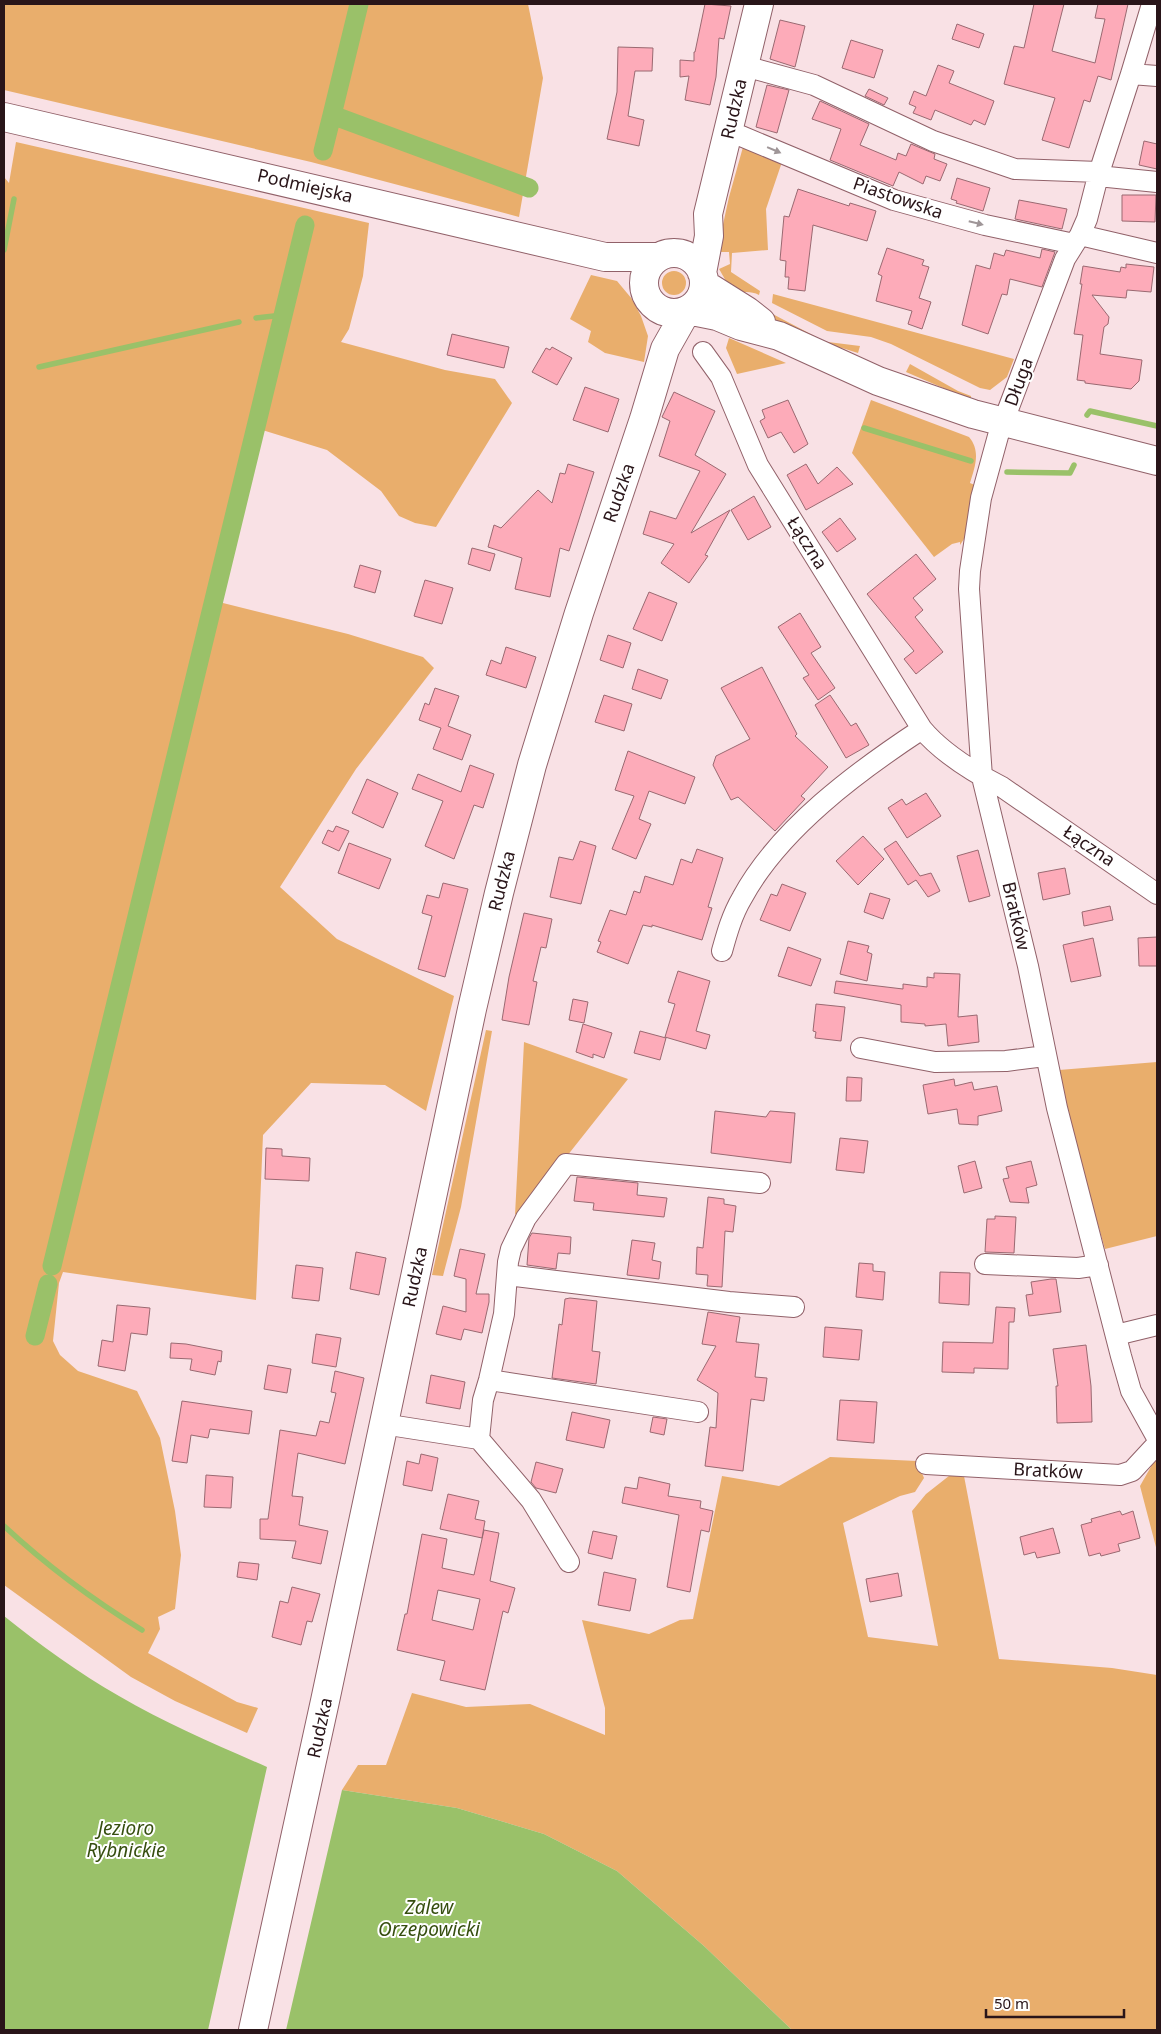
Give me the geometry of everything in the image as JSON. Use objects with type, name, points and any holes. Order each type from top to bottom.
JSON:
[{"type":"main road","name":"Rudzka","points":[[703,279],[709,236],[708,214],[759,4]]},
{"type":"main road","name":"Podmiejska","points":[[4,117],[605,257],[664,255]]},
{"type":"main road","name":"Rudzka","points":[[664,255],[686,240],[708,214]]},
{"type":"main road","points":[[665,349],[644,281],[651,263],[664,255],[679,253],[690,257],[698,266],[703,279],[700,298],[686,310]]},
{"type":"main road","name":"Podmiejska","points":[[605,257],[649,298]]},
{"type":"main road","points":[[703,279],[779,336]]},
{"type":"main road","points":[[649,298],[671,313],[686,310],[717,316],[741,326],[779,336],[895,388],[973,414],[1157,461]]},
{"type":"main road","name":"Rudzka","points":[[253,2030],[324,1710],[472,1009],[520,812],[554,692],[644,419],[665,349],[686,310]]},
{"type":"street","name":"Długa","points":[[982,777],[972,647],[970,571],[984,486],[1003,423],[1065,259],[1087,219],[1099,174],[1152,4]]},
{"type":"street","points":[[744,66],[814,86],[933,141],[1015,169],[1099,174],[1157,182]]},
{"type":"street","points":[[1131,74],[1157,76]]},
{"type":"street","name":"Piastowska","points":[[728,133],[741,136],[894,200],[985,225],[1157,253]]},
{"type":"street","name":"Łączna","points":[[703,352],[722,376],[758,465],[922,730],[935,745],[982,777],[1002,787],[1157,894]]},
{"type":"street","points":[[722,951],[731,921],[742,897],[772,855],[809,815],[833,794],[859,773],[922,730]]},
{"type":"street","name":"Bratków","points":[[982,777],[1028,966],[1057,1108],[1116,1335],[1131,1391],[1157,1438]]},
{"type":"street","points":[[861,1048],[935,1062],[1006,1061],[1046,1056]]},
{"type":"street","points":[[479,1439],[483,1400],[504,1314],[511,1248],[519,1229],[554,1178],[566,1164],[760,1183]]},
{"type":"street","points":[[985,1264],[1078,1268],[1098,1264]]},
{"type":"street","points":[[507,1275],[729,1302],[794,1307]]},
{"type":"street","points":[[1116,1335],[1157,1325]]},
{"type":"street","points":[[489,1380],[698,1412]]},
{"type":"street","points":[[383,1424],[479,1439],[531,1500],[569,1562]]},
{"type":"street","name":"Bratków","points":[[926,1464],[1120,1474],[1132,1471],[1157,1444]]},
{"type":"shaded area","points":[[4,4],[528,4],[543,78],[519,217],[311,162],[4,90]]},
{"type":"shaded area","points":[[16,142],[369,223],[363,276],[349,329],[341,342],[445,370],[495,379],[512,403],[436,527],[415,523],[399,516],[381,491],[327,450],[259,429],[219,602],[348,634],[423,657],[434,668],[356,769],[280,887],[337,939],[454,996],[426,1111],[385,1085],[311,1083],[263,1135],[256,1300],[63,1272],[59,1283],[53,1341],[60,1355],[78,1371],[137,1391],[160,1438],[175,1511],[181,1555],[175,1609],[158,1617],[160,1629],[148,1653],[237,1702],[258,1708],[247,1733],[175,1701],[131,1677],[4,1585],[4,177],[9,183]]},
{"type":"shaded area","points":[[743,147],[782,162],[766,209],[768,250],[732,253],[731,272],[760,291],[759,295],[737,291],[728,284],[719,269],[730,264],[729,252],[717,252],[729,197]]},
{"type":"shaded area","points":[[674,271],[683,274],[686,283],[683,292],[674,295],[665,292],[662,283],[665,274]]},
{"type":"shaded area","points":[[591,275],[617,281],[632,299],[641,316],[648,336],[644,362],[605,353],[588,342],[591,331],[570,319]]},
{"type":"shaded area","points":[[773,294],[1014,359],[1007,377],[990,390],[980,388],[891,344],[871,337],[827,331],[772,303]]},
{"type":"shaded area","points":[[765,310],[822,340],[860,346],[858,353],[842,348],[822,346],[766,316]]},
{"type":"shaded area","points":[[729,338],[786,363],[737,374],[726,348]]},
{"type":"shaded area","points":[[910,364],[958,391],[971,396],[971,400],[906,372]]},
{"type":"shaded area","points":[[871,400],[969,437],[973,442],[976,459],[970,483],[977,486],[966,536],[960,545],[960,542],[952,544],[934,557],[852,453]]},
{"type":"shaded area","points":[[486,1030],[492,1031],[461,1207],[443,1276],[432,1275]]},
{"type":"shaded area","points":[[524,1042],[628,1079],[567,1156],[515,1215]]},
{"type":"shaded area","points":[[1157,1062],[1157,1236],[1105,1249],[1074,1141],[1059,1070]]},
{"type":"shaded area","points":[[1157,1456],[1157,1551],[1140,1486]]},
{"type":"shaded area","points":[[830,1457],[917,1461],[924,1478],[915,1492],[900,1496],[843,1523],[868,1637],[938,1646],[912,1511],[926,1494],[954,1472],[964,1476],[999,1659],[1112,1668],[1157,1675],[1157,2030],[792,2030],[704,1946],[617,1871],[544,1834],[457,1808],[342,1790],[358,1765],[386,1765],[412,1693],[466,1707],[530,1704],[605,1735],[605,1708],[582,1620],[649,1634],[680,1620],[693,1619],[722,1476],[779,1486]]},
{"type":"water","name":"Jezioro Rybnickie","points":[[4,1616],[60,1658],[119,1696],[174,1725],[267,1767],[208,2030],[4,2030]]},
{"type":"water","name":"Zalew Orzepowicki","points":[[342,1790],[457,1808],[544,1834],[617,1871],[704,1946],[792,2030],[286,2030]]},
{"type":"building","points":[[705,4],[731,6],[724,39],[719,38],[716,77],[710,105],[685,100],[689,76],[680,77],[680,60],[694,61],[694,52]]},
{"type":"building","points":[[1034,4],[1064,4],[1052,51],[1095,63],[1105,19],[1095,18],[1098,4],[1128,4],[1111,80],[1098,76],[1090,102],[1084,100],[1069,148],[1042,140],[1055,98],[1004,84],[1014,46],[1024,48]]},
{"type":"building","points":[[780,20],[805,26],[795,67],[770,59]]},
{"type":"building","points":[[957,24],[984,34],[979,48],[952,39]]},
{"type":"building","points":[[851,40],[883,50],[874,78],[842,68]]},
{"type":"building","points":[[618,47],[653,48],[652,71],[635,71],[628,116],[644,120],[639,146],[607,139],[617,92]]},
{"type":"building","points":[[938,65],[954,71],[949,83],[994,101],[985,125],[974,120],[971,125],[935,110],[931,120],[913,113],[916,107],[909,104],[914,91],[926,96]]},
{"type":"building","points":[[767,85],[789,90],[777,133],[756,127]]},
{"type":"building","points":[[869,89],[888,98],[884,105],[865,96]]},
{"type":"building","points":[[820,101],[869,124],[860,145],[896,160],[898,153],[906,156],[911,144],[935,154],[934,159],[947,164],[940,181],[926,176],[923,184],[899,172],[893,186],[830,160],[841,129],[812,119]]},
{"type":"building","points":[[1144,141],[1157,144],[1157,169],[1139,165]]},
{"type":"building","points":[[957,178],[990,188],[983,211],[956,203],[957,201],[951,199]]},
{"type":"building","points":[[798,189],[849,206],[850,203],[876,211],[867,241],[813,225],[805,291],[788,289],[789,277],[785,277],[786,261],[780,260],[784,216],[789,217]]},
{"type":"building","points":[[1122,195],[1156,195],[1155,222],[1122,221]]},
{"type":"building","points":[[1019,200],[1067,209],[1062,229],[1015,219]]},
{"type":"building","points":[[887,248],[924,260],[922,265],[929,267],[919,298],[931,302],[922,329],[908,324],[912,311],[876,301],[882,276],[878,274]]},
{"type":"building","points":[[1042,249],[1055,252],[1042,287],[1010,279],[1007,295],[1002,294],[988,334],[962,325],[976,265],[990,269],[994,253],[1004,256],[1006,250],[1040,258]]},
{"type":"building","points":[[1126,264],[1154,267],[1151,292],[1127,290],[1126,298],[1092,295],[1109,317],[1108,324],[1104,327],[1100,354],[1142,360],[1139,381],[1131,389],[1085,383],[1085,381],[1077,380],[1083,335],[1074,334],[1083,266],[1120,272],[1121,267],[1126,268]]},
{"type":"building","points":[[452,334],[509,347],[504,368],[447,355]]},
{"type":"building","points":[[552,347],[572,358],[557,385],[532,372],[546,348],[550,350]]},
{"type":"building","points":[[585,387],[619,399],[608,432],[573,420]]},
{"type":"building","points":[[674,392],[715,411],[695,455],[726,474],[691,533],[730,510],[705,555],[708,556],[689,583],[661,563],[674,544],[643,534],[650,511],[676,519],[700,471],[659,456],[670,421],[662,417]]},
{"type":"building","points":[[788,400],[808,444],[794,453],[781,432],[768,438],[760,421],[765,418],[762,410]]},
{"type":"building","points":[[568,464],[594,472],[569,551],[560,548],[550,597],[515,589],[522,558],[488,547],[494,525],[501,528],[538,490],[552,503],[560,473],[565,474]]},
{"type":"building","points":[[806,464],[818,484],[837,467],[853,484],[806,510],[787,475]]},
{"type":"building","points":[[754,496],[771,527],[748,540],[731,510]]},
{"type":"building","points":[[840,518],[856,539],[837,552],[822,532]]},
{"type":"building","points":[[472,548],[495,554],[490,571],[468,564]]},
{"type":"building","points":[[916,554],[936,579],[913,598],[923,610],[915,617],[943,652],[916,674],[904,659],[914,651],[867,594]]},
{"type":"building","points":[[360,565],[381,571],[375,593],[354,587]]},
{"type":"building","points":[[425,580],[453,588],[442,624],[414,616]]},
{"type":"building","points":[[649,592],[677,603],[662,641],[633,629]]},
{"type":"building","points":[[800,613],[821,647],[811,653],[835,688],[818,700],[803,678],[809,675],[778,627]]},
{"type":"building","points":[[608,635],[631,643],[623,668],[600,660]]},
{"type":"building","points":[[506,647],[536,657],[526,688],[486,675],[491,660],[501,664]]},
{"type":"building","points":[[762,667],[797,734],[795,736],[828,767],[801,796],[805,799],[775,831],[738,797],[731,800],[713,765],[716,756],[750,739],[721,688]]},
{"type":"building","points":[[638,669],[668,680],[661,699],[632,689]]},
{"type":"building","points":[[435,688],[459,696],[448,726],[471,735],[462,760],[433,749],[441,728],[419,720],[425,703],[429,705]]},
{"type":"building","points":[[604,695],[632,704],[624,731],[595,722]]},
{"type":"building","points":[[830,695],[851,726],[856,723],[869,745],[846,758],[815,705]]},
{"type":"building","points":[[628,751],[695,777],[685,804],[649,791],[639,819],[651,824],[636,859],[612,849],[634,796],[615,790]]},
{"type":"building","points":[[470,765],[494,774],[483,808],[474,805],[454,859],[425,846],[443,801],[412,789],[418,774],[461,792]]},
{"type":"building","points":[[367,779],[398,793],[383,828],[352,813]]},
{"type":"building","points":[[926,793],[941,816],[907,838],[888,808],[902,799],[906,805]]},
{"type":"building","points":[[336,826],[349,831],[339,851],[322,843],[328,830],[333,832]]},
{"type":"building","points":[[863,836],[884,859],[858,885],[836,861]]},
{"type":"building","points":[[580,841],[596,846],[581,904],[550,897],[559,857],[573,860]]},
{"type":"building","points":[[896,841],[920,876],[931,873],[940,891],[928,897],[916,880],[908,885],[884,849]]},
{"type":"building","points":[[349,843],[391,859],[379,889],[338,873]]},
{"type":"building","points":[[697,849],[723,858],[708,907],[712,908],[702,940],[652,925],[652,927],[643,925],[628,964],[597,952],[601,942],[598,941],[610,910],[626,915],[634,891],[640,893],[645,876],[673,885],[681,859],[692,863]]},
{"type":"building","points":[[978,850],[990,896],[969,902],[957,856]]},
{"type":"building","points":[[1065,868],[1070,894],[1043,900],[1038,873]]},
{"type":"building","points":[[443,883],[468,889],[445,977],[418,969],[432,916],[422,913],[427,895],[439,898]]},
{"type":"building","points":[[782,884],[806,893],[790,931],[760,920],[771,894],[777,896]]},
{"type":"building","points":[[870,893],[890,899],[883,919],[864,912]]},
{"type":"building","points":[[1110,906],[1113,920],[1084,926],[1082,912]]},
{"type":"building","points":[[524,913],[552,919],[546,948],[541,947],[533,981],[537,982],[529,1025],[502,1020],[509,977]]},
{"type":"building","points":[[1157,937],[1157,966],[1139,966],[1138,938]]},
{"type":"building","points":[[1093,938],[1101,976],[1071,982],[1063,945]]},
{"type":"building","points":[[848,941],[869,946],[867,952],[872,954],[867,981],[840,974]]},
{"type":"building","points":[[788,947],[821,959],[811,986],[778,976]]},
{"type":"building","points":[[678,971],[710,981],[696,1031],[710,1035],[706,1049],[665,1037],[675,1004],[668,1002]]},
{"type":"building","points":[[934,973],[960,974],[958,1017],[977,1015],[979,1042],[948,1046],[946,1024],[925,1026],[925,1024],[901,1022],[901,1005],[834,993],[836,981],[903,989],[903,984],[927,987],[927,977],[934,978]]},
{"type":"building","points":[[573,999],[588,1002],[584,1023],[569,1020]]},
{"type":"building","points":[[816,1004],[845,1007],[841,1041],[815,1038],[816,1032],[813,1031]]},
{"type":"building","points":[[583,1024],[612,1033],[604,1058],[593,1054],[593,1058],[576,1052]]},
{"type":"building","points":[[640,1031],[666,1038],[660,1060],[634,1053]]},
{"type":"building","points":[[847,1077],[862,1078],[861,1101],[846,1101]]},
{"type":"building","points":[[954,1079],[955,1086],[972,1082],[974,1090],[997,1086],[1002,1111],[978,1116],[978,1125],[959,1124],[957,1109],[928,1114],[923,1085]]},
{"type":"building","points":[[715,1111],[766,1117],[770,1111],[795,1113],[791,1163],[711,1153]]},
{"type":"building","points":[[840,1138],[868,1141],[864,1173],[836,1170]]},
{"type":"building","points":[[266,1148],[282,1149],[282,1156],[310,1158],[309,1181],[265,1179]]},
{"type":"building","points":[[975,1161],[982,1188],[964,1193],[958,1166]]},
{"type":"building","points":[[1031,1161],[1037,1185],[1026,1188],[1029,1203],[1010,1202],[1003,1179],[1009,1178],[1006,1167]]},
{"type":"building","points":[[577,1177],[638,1183],[637,1195],[667,1198],[664,1217],[593,1210],[594,1203],[574,1201]]},
{"type":"building","points":[[708,1197],[724,1199],[724,1204],[736,1206],[733,1232],[725,1231],[722,1287],[707,1286],[708,1275],[696,1274],[697,1247],[703,1248]]},
{"type":"building","points":[[995,1216],[1016,1217],[1014,1253],[985,1252],[987,1219],[995,1219]]},
{"type":"building","points":[[532,1233],[571,1237],[570,1254],[558,1253],[556,1269],[527,1265],[529,1238]]},
{"type":"building","points":[[632,1240],[655,1243],[652,1260],[661,1262],[659,1279],[627,1275]]},
{"type":"building","points":[[460,1249],[485,1254],[476,1294],[489,1294],[482,1333],[464,1329],[461,1340],[436,1334],[443,1306],[466,1312],[466,1279],[454,1276]]},
{"type":"building","points":[[356,1252],[386,1258],[379,1295],[350,1289]]},
{"type":"building","points":[[859,1263],[873,1264],[873,1271],[885,1272],[883,1300],[856,1297]]},
{"type":"building","points":[[296,1265],[323,1268],[319,1301],[292,1298]]},
{"type":"building","points":[[940,1272],[970,1273],[969,1305],[939,1303]]},
{"type":"building","points":[[1056,1279],[1061,1312],[1029,1316],[1026,1295],[1033,1294],[1031,1282]]},
{"type":"building","points":[[565,1299],[597,1301],[592,1351],[600,1352],[596,1384],[552,1378],[559,1324],[562,1325]]},
{"type":"building","points":[[117,1305],[150,1308],[147,1335],[131,1333],[125,1371],[98,1366],[102,1340],[113,1342]]},
{"type":"building","points":[[996,1307],[1015,1308],[1014,1322],[1009,1322],[1008,1369],[974,1368],[974,1373],[942,1372],[943,1342],[993,1343]]},
{"type":"building","points":[[708,1312],[740,1317],[736,1342],[759,1344],[755,1377],[767,1378],[764,1401],[751,1399],[743,1471],[705,1466],[710,1427],[716,1428],[718,1393],[697,1380],[716,1346],[702,1344]]},
{"type":"building","points":[[825,1327],[862,1330],[859,1360],[823,1357]]},
{"type":"building","points":[[316,1334],[341,1338],[336,1367],[312,1363]]},
{"type":"building","points":[[171,1343],[222,1351],[221,1362],[218,1361],[215,1375],[190,1370],[192,1359],[170,1358]]},
{"type":"building","points":[[1086,1345],[1091,1386],[1092,1422],[1057,1423],[1056,1386],[1058,1386],[1053,1349]]},
{"type":"building","points":[[268,1365],[291,1369],[287,1393],[264,1389]]},
{"type":"building","points":[[335,1371],[364,1378],[345,1464],[298,1453],[292,1496],[303,1497],[299,1525],[328,1531],[321,1564],[292,1558],[296,1541],[260,1539],[260,1519],[268,1519],[280,1430],[316,1436],[320,1421],[329,1423],[336,1393],[331,1392]]},
{"type":"building","points":[[431,1375],[465,1382],[460,1409],[426,1403]]},
{"type":"building","points":[[840,1400],[877,1402],[874,1443],[837,1440]]},
{"type":"building","points":[[182,1401],[252,1411],[249,1434],[210,1429],[208,1438],[191,1435],[187,1463],[172,1461]]},
{"type":"building","points":[[572,1412],[610,1420],[604,1448],[566,1440]]},
{"type":"building","points":[[653,1417],[667,1419],[664,1435],[650,1432]]},
{"type":"building","points":[[421,1454],[438,1458],[432,1491],[403,1485],[407,1461],[419,1464]]},
{"type":"building","points":[[536,1462],[563,1469],[556,1493],[536,1488],[531,1482]]},
{"type":"building","points":[[206,1475],[233,1477],[231,1508],[204,1507]]},
{"type":"building","points":[[639,1477],[670,1484],[668,1496],[701,1501],[700,1508],[713,1511],[709,1532],[701,1530],[690,1592],[667,1587],[679,1515],[622,1503],[625,1487],[637,1489]]},
{"type":"building","points":[[448,1494],[479,1501],[475,1519],[485,1521],[482,1538],[440,1529]]},
{"type":"building","points":[[1120,1511],[1122,1515],[1133,1511],[1140,1538],[1118,1544],[1120,1551],[1101,1556],[1100,1553],[1089,1556],[1081,1525],[1092,1522],[1091,1519]]},
{"type":"building","points":[[1053,1528],[1060,1553],[1037,1558],[1035,1552],[1024,1555],[1020,1537]]},
{"type":"building","points":[[484,1530],[499,1533],[490,1581],[515,1588],[508,1613],[503,1611],[485,1690],[440,1680],[445,1661],[397,1650],[405,1614],[407,1614],[422,1534],[447,1539],[442,1568],[474,1575]],"holes":[[[438,1590],[480,1599],[473,1630],[432,1620]]]},
{"type":"building","points":[[593,1531],[617,1536],[612,1559],[588,1553]]},
{"type":"building","points":[[239,1562],[259,1564],[257,1580],[237,1577]]},
{"type":"building","points":[[604,1572],[636,1579],[630,1611],[598,1605]]},
{"type":"building","points":[[898,1573],[902,1596],[870,1602],[866,1579]]},
{"type":"building","points":[[292,1587],[320,1594],[312,1622],[307,1621],[301,1645],[272,1637],[280,1601],[288,1603]]},
{"type":"waterway","points":[[359,4],[332,115],[529,188]]},
{"type":"waterway","points":[[323,151],[332,115]]},
{"type":"waterway","points":[[4,250],[14,199]]},
{"type":"waterway","points":[[52,1266],[305,225]]},
{"type":"waterway","points":[[256,318],[283,315]]},
{"type":"waterway","points":[[39,367],[239,322]]},
{"type":"waterway","points":[[1087,415],[1090,411],[1157,426]]},
{"type":"waterway","points":[[864,428],[971,461]]},
{"type":"waterway","points":[[1007,472],[1070,473],[1074,465]]},
{"type":"waterway","points":[[35,1336],[48,1284]]},
{"type":"waterway","points":[[4,1526],[70,1581],[142,1630]]}]
